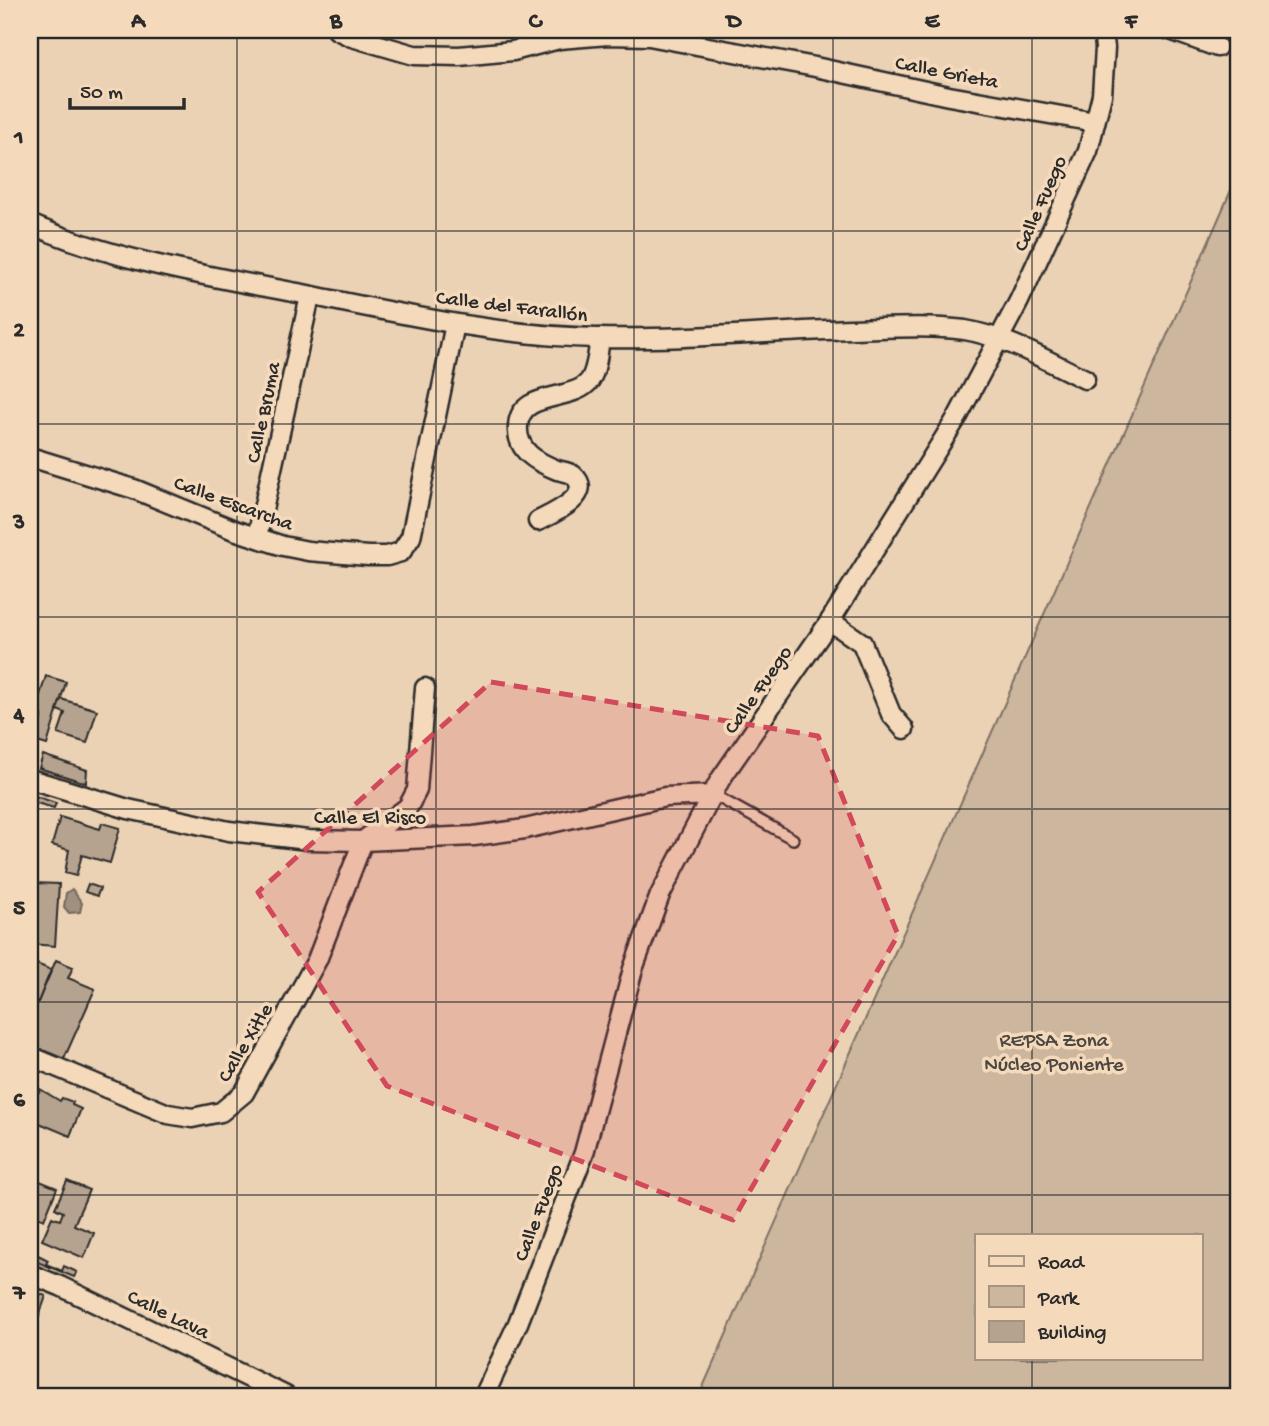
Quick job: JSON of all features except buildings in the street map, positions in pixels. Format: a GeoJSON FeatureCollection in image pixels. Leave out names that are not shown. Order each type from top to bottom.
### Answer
{"type":"FeatureCollection","features":[{"type":"Feature","properties":{"kind":"street","name":"Calle Grieta"},"geometry":{"type":"LineString","coordinates":[[337,30],[414,55],[459,57],[513,51],[559,39],[608,35],[649,36],[815,67],[949,96],[1096,122]]}},
{"type":"Feature","properties":{"kind":"street","name":"Calle Fuego"},"geometry":{"type":"LineString","coordinates":[[484,1396],[518,1323],[584,1153],[632,969],[660,895],[720,780],[830,621],[958,416],[998,340],[1053,231],[1088,151],[1102,95],[1104,30]]}},
{"type":"Feature","properties":{"kind":"street"},"geometry":{"type":"LineString","coordinates":[[1170,30],[1217,47]]}},
{"type":"Feature","properties":{"kind":"street","name":"Calle del Farallón"},"geometry":{"type":"LineString","coordinates":[[30,224],[89,246],[141,260],[455,324],[533,334],[600,338],[910,328],[965,330],[998,340],[1085,379]]}},
{"type":"Feature","properties":{"kind":"street","name":"Calle Bruma"},"geometry":{"type":"LineString","coordinates":[[257,537],[310,296]]}},
{"type":"Feature","properties":{"kind":"street","name":"Calle Escarcha"},"geometry":{"type":"LineString","coordinates":[[30,457],[134,489],[257,537],[308,551],[368,556],[387,556],[401,552],[411,537],[455,324]]}},
{"type":"Feature","properties":{"kind":"street"},"geometry":{"type":"LineString","coordinates":[[538,521],[566,508],[575,500],[578,484],[573,475],[533,458],[524,450],[517,424],[525,410],[543,398],[574,391],[590,380],[600,338]]}},
{"type":"Feature","properties":{"kind":"street"},"geometry":{"type":"LineString","coordinates":[[830,621],[862,643],[891,714],[904,729]]}},
{"type":"Feature","properties":{"kind":"street"},"geometry":{"type":"LineString","coordinates":[[363,841],[408,807],[417,790],[425,688]]}},
{"type":"Feature","properties":{"kind":"street","name":"Calle El Risco"},"geometry":{"type":"LineString","coordinates":[[30,779],[128,810],[229,831],[308,840],[363,841],[474,836],[525,830],[664,797],[714,795]]}},
{"type":"Feature","properties":{"kind":"street","name":"Calle Xitle"},"geometry":{"type":"LineString","coordinates":[[30,1056],[168,1114],[192,1118],[221,1112],[244,1093],[317,960],[363,841]]}},
{"type":"Feature","properties":{"kind":"street","name":"Calle Lava"},"geometry":{"type":"LineString","coordinates":[[30,1274],[286,1396]]}},
{"type":"Feature","properties":{"kind":"lane"},"geometry":{"type":"LineString","coordinates":[[714,795],[793,839]]}},
{"type":"Feature","properties":{"kind":"highlighted area"},"geometry":{"type":"Polygon","coordinates":[[[491,682],[818,736],[898,935],[733,1220],[387,1086],[258,892],[491,682]]]}},
{"type":"Feature","properties":{"kind":"green space","name":"REPSA Zona Núcleo Poniente"},"geometry":{"type":"Polygon","coordinates":[[[1239,172],[1239,1396],[699,1396],[1239,172]]]}},
{"type":"Feature","properties":{"kind":"shaded area"},"geometry":{"type":"Polygon","coordinates":[[[72,889],[82,903],[80,912],[69,913],[64,907],[66,893],[72,889]]]}}]}
